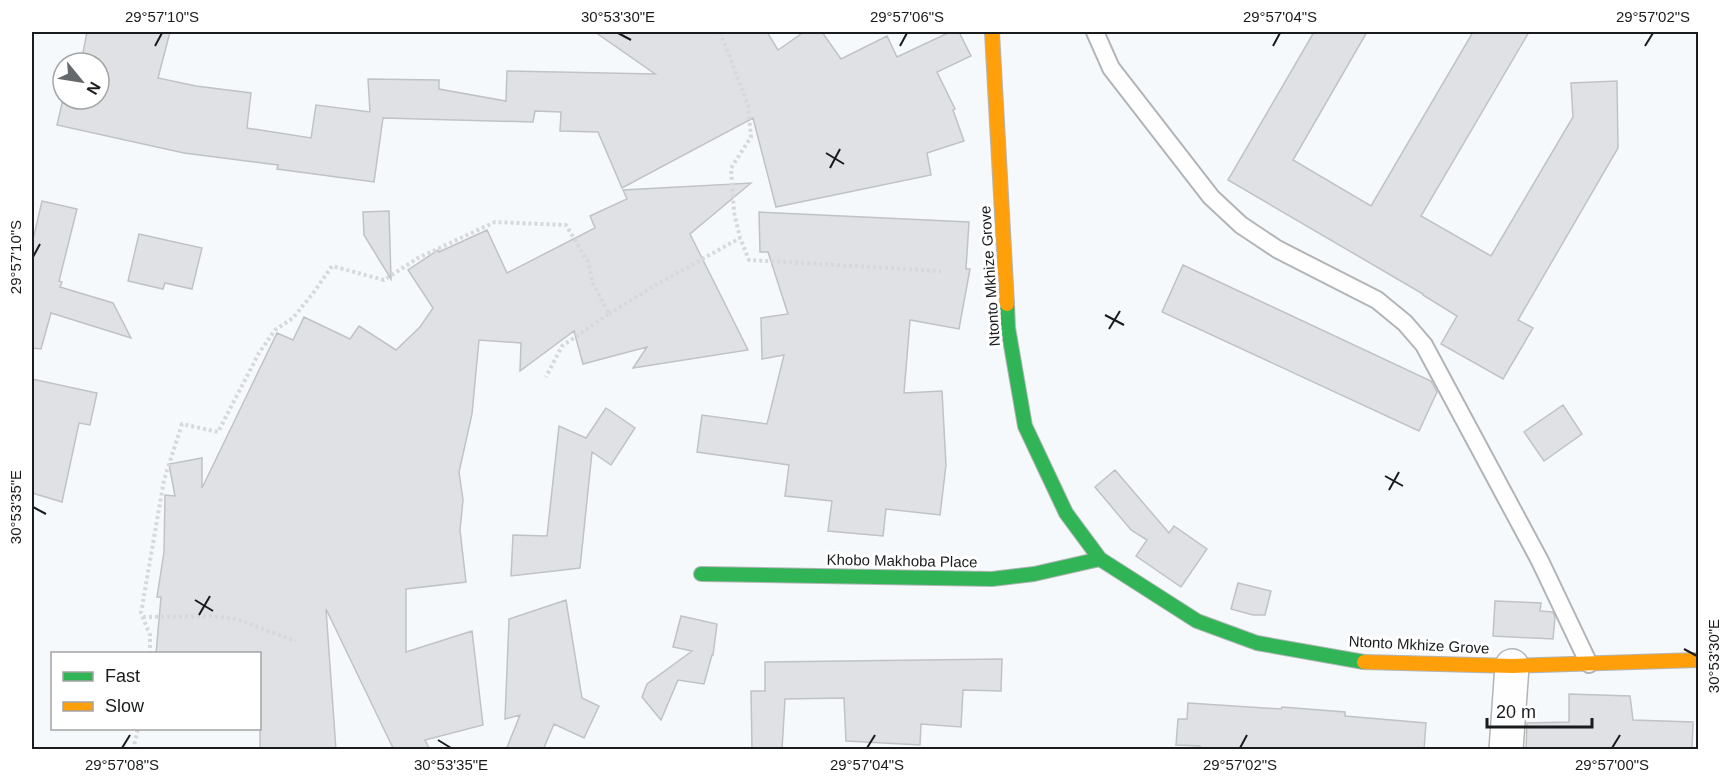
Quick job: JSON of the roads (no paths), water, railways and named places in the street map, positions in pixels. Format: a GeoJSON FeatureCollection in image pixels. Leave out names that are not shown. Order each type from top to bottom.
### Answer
{"type":"FeatureCollection","features":[{"type":"Feature","properties":{"kind":"street","name":"Ntonto Mkhize Grove"},"geometry":{"type":"LineString","coordinates":[[992,32],[1008,328],[1024,426],[1066,513],[1100,559],[1197,621],[1257,644],[1366,662],[1512,666],[1698,660]]}},
{"type":"Feature","properties":{"kind":"street","name":"Khobo Makhoba Place"},"geometry":{"type":"LineString","coordinates":[[701,574],[992,579],[1034,574],[1100,559]]}},
{"type":"Feature","properties":{"kind":"street"},"geometry":{"type":"LineString","coordinates":[[1506,750],[1512,666]]}},
{"type":"Feature","properties":{"kind":"lane"},"geometry":{"type":"LineString","coordinates":[[1095,32],[1110,68],[1211,197],[1241,225],[1277,249],[1377,300],[1405,323],[1424,345],[1540,561],[1589,664]]}}]}
